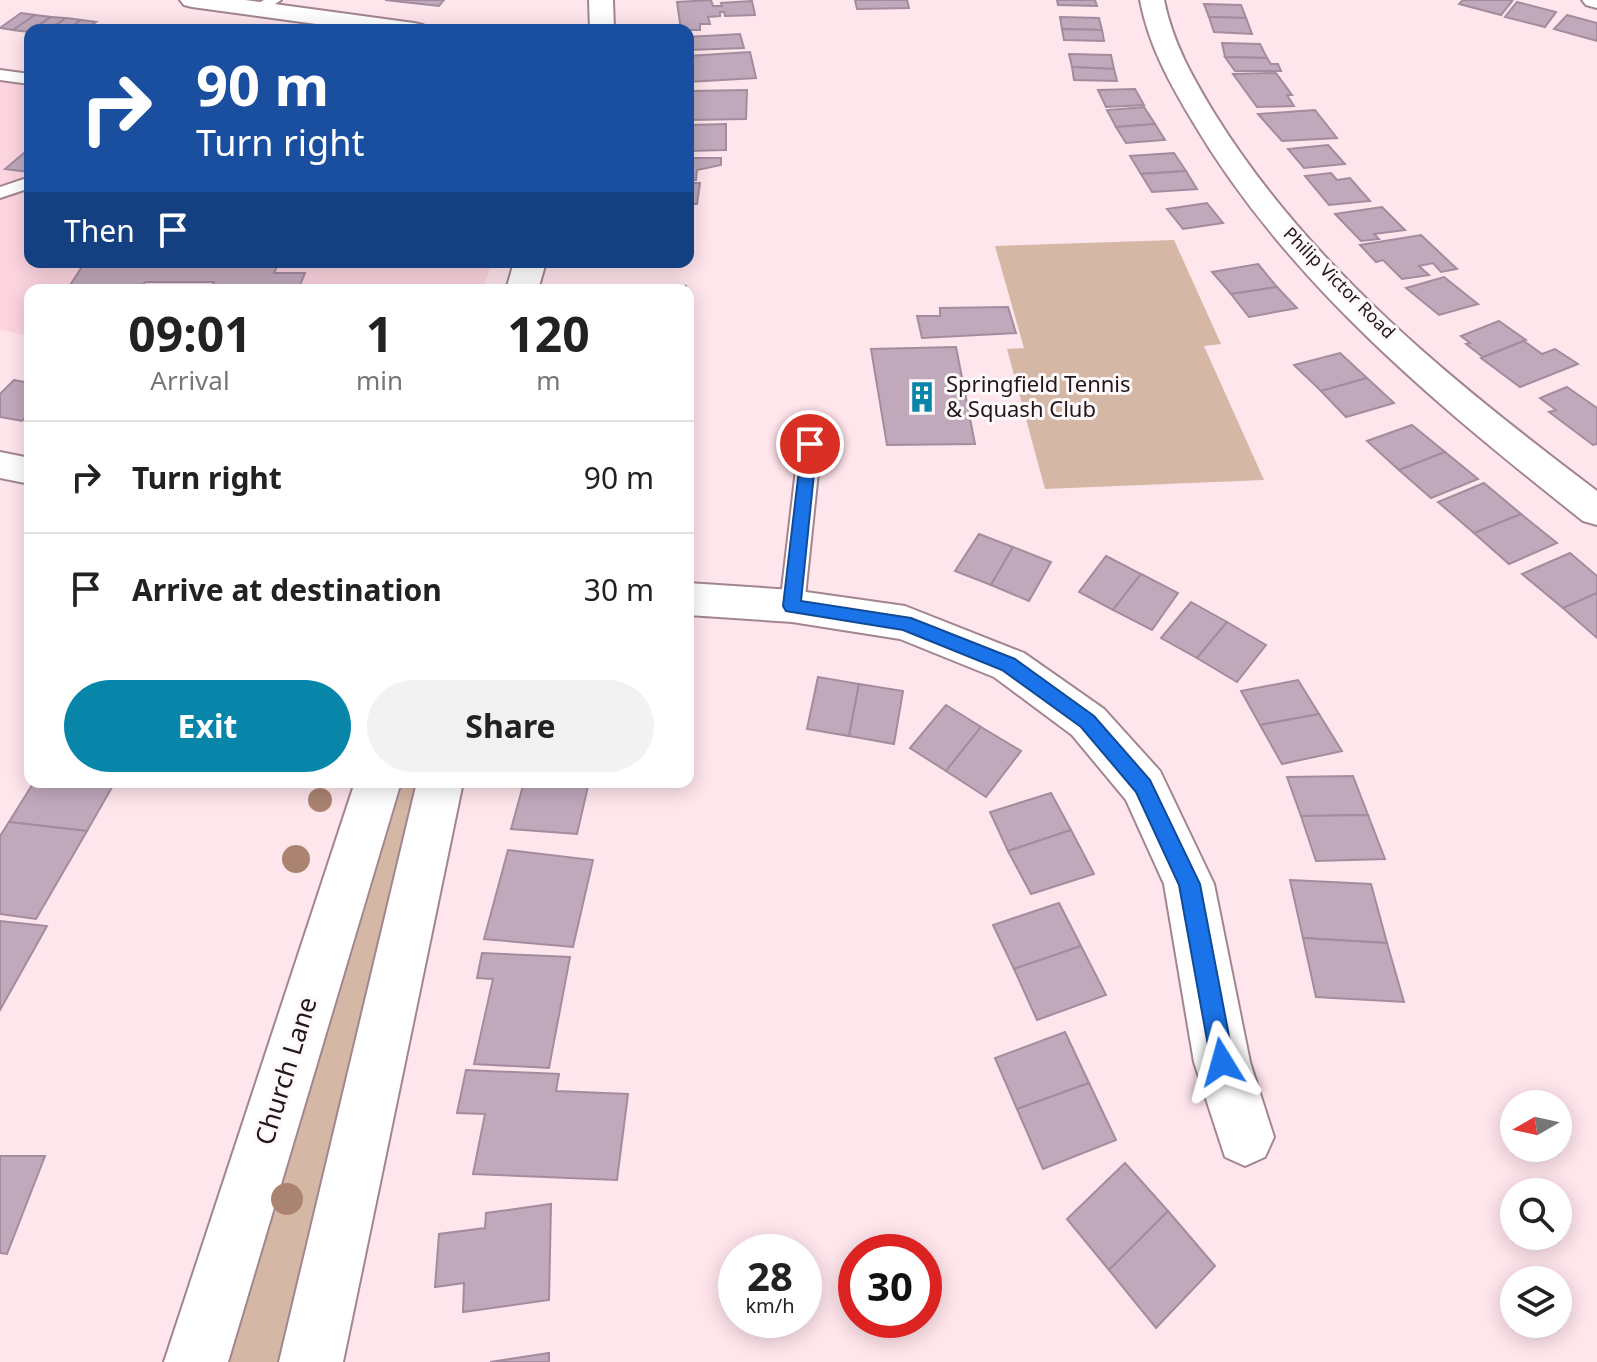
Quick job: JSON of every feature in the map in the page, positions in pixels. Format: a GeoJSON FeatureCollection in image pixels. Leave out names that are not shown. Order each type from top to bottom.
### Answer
{"type":"FeatureCollection","features":[{"type":"Feature","properties":{"kind":"street"},"geometry":{"type":"LineString","coordinates":[[192,0],[266,4],[380,24]]}},
{"type":"Feature","properties":{"kind":"street"},"geometry":{"type":"LineString","coordinates":[[601,0],[602,24]]}},
{"type":"Feature","properties":{"kind":"street","name":"Philip Victor Road"},"geometry":{"type":"LineString","coordinates":[[1152,0],[1162,42],[1205,124],[1263,206],[1350,299],[1436,379],[1514,447],[1597,511]]}},
{"type":"Feature","properties":{"kind":"street"},"geometry":{"type":"LineString","coordinates":[[0,465],[24,470]]}},
{"type":"Feature","properties":{"kind":"street"},"geometry":{"type":"LineString","coordinates":[[694,599],[792,606],[905,623],[1009,665],[1088,722],[1143,786],[1189,884],[1222,1062],[1245,1137]]}},
{"type":"Feature","properties":{"kind":"street","name":"Church Lane"},"geometry":{"type":"LineString","coordinates":[[196,1362],[321,955],[376,788]]}},
{"type":"Feature","properties":{"kind":"street"},"geometry":{"type":"LineString","coordinates":[[311,1362],[439,788]]}},
{"type":"Feature","properties":{"kind":"lane"},"geometry":{"type":"LineString","coordinates":[[0,75],[24,78]]}},
{"type":"Feature","properties":{"kind":"lane"},"geometry":{"type":"LineString","coordinates":[[1,193],[24,184]]}},
{"type":"Feature","properties":{"kind":"lane"},"geometry":{"type":"LineString","coordinates":[[792,606],[810,444]]}},
{"type":"Feature","properties":{"kind":"shaded area"},"geometry":{"type":"Polygon","coordinates":[[[0,73],[24,77],[24,268],[490,268],[484,284],[24,284],[24,335],[0,330],[0,73]]]}},
{"type":"Feature","properties":{"kind":"shaded area"},"geometry":{"type":"Polygon","coordinates":[[[1174,240],[1221,344],[1204,346],[1264,480],[1045,489],[1007,349],[1024,348],[995,246],[1174,240]]]}},
{"type":"Feature","properties":{"kind":"shaded area"},"geometry":{"type":"Polygon","coordinates":[[[401,788],[422,788],[280,1362],[229,1362],[401,788]]]}},
{"type":"Feature","properties":{"kind":"building"},"geometry":{"type":"Polygon","coordinates":[[[385,0],[444,0],[439,6],[385,0]]]}},
{"type":"Feature","properties":{"kind":"building"},"geometry":{"type":"Polygon","coordinates":[[[711,0],[713,6],[722,6],[721,3],[752,1],[755,15],[725,16],[724,12],[720,12],[720,16],[708,17],[710,24],[700,24],[700,30],[694,30],[694,24],[680,24],[677,2],[711,0]]]}},
{"type":"Feature","properties":{"kind":"building"},"geometry":{"type":"Polygon","coordinates":[[[855,0],[907,0],[909,8],[857,9],[855,0]]]}},
{"type":"Feature","properties":{"kind":"building"},"geometry":{"type":"Polygon","coordinates":[[[1057,0],[1095,0],[1097,6],[1058,5],[1057,0]]]}},
{"type":"Feature","properties":{"kind":"building"},"geometry":{"type":"Polygon","coordinates":[[[1463,0],[1513,0],[1501,15],[1459,4],[1463,0]]]}},
{"type":"Feature","properties":{"kind":"building"},"geometry":{"type":"Polygon","coordinates":[[[1517,2],[1556,12],[1545,27],[1505,17],[1517,2]]]}},
{"type":"Feature","properties":{"kind":"building"},"geometry":{"type":"Polygon","coordinates":[[[1204,4],[1241,5],[1246,18],[1209,17],[1204,4]]]}},
{"type":"Feature","properties":{"kind":"building"},"geometry":{"type":"Polygon","coordinates":[[[21,13],[35,15],[13,30],[0,28],[21,13]]]}},
{"type":"Feature","properties":{"kind":"building"},"geometry":{"type":"Polygon","coordinates":[[[35,15],[51,17],[41,24],[24,24],[24,31],[13,30],[35,15]]]}},
{"type":"Feature","properties":{"kind":"building"},"geometry":{"type":"Polygon","coordinates":[[[1567,15],[1597,23],[1597,41],[1554,29],[1567,15]]]}},
{"type":"Feature","properties":{"kind":"building"},"geometry":{"type":"Polygon","coordinates":[[[51,17],[66,18],[58,24],[41,24],[51,17]]]}},
{"type":"Feature","properties":{"kind":"building"},"geometry":{"type":"Polygon","coordinates":[[[1060,17],[1099,18],[1102,30],[1062,29],[1060,17]]]}},
{"type":"Feature","properties":{"kind":"building"},"geometry":{"type":"Polygon","coordinates":[[[1209,17],[1246,18],[1252,34],[1214,32],[1209,17]]]}},
{"type":"Feature","properties":{"kind":"building"},"geometry":{"type":"Polygon","coordinates":[[[66,18],[81,20],[75,24],[58,24],[66,18]]]}},
{"type":"Feature","properties":{"kind":"building"},"geometry":{"type":"Polygon","coordinates":[[[81,20],[96,22],[93,24],[75,24],[81,20]]]}},
{"type":"Feature","properties":{"kind":"building"},"geometry":{"type":"Polygon","coordinates":[[[1062,29],[1102,30],[1104,41],[1064,40],[1062,29]]]}},
{"type":"Feature","properties":{"kind":"building"},"geometry":{"type":"Polygon","coordinates":[[[740,34],[744,48],[694,50],[694,37],[740,34]]]}},
{"type":"Feature","properties":{"kind":"building"},"geometry":{"type":"Polygon","coordinates":[[[1222,43],[1260,44],[1267,58],[1225,57],[1222,43]]]}},
{"type":"Feature","properties":{"kind":"building"},"geometry":{"type":"Polygon","coordinates":[[[750,52],[756,78],[694,82],[694,56],[750,52]]]}},
{"type":"Feature","properties":{"kind":"building"},"geometry":{"type":"Polygon","coordinates":[[[1069,54],[1111,55],[1114,69],[1072,67],[1069,54]]]}},
{"type":"Feature","properties":{"kind":"building"},"geometry":{"type":"Polygon","coordinates":[[[1225,57],[1267,58],[1271,64],[1278,64],[1281,71],[1235,71],[1225,57]]]}},
{"type":"Feature","properties":{"kind":"building"},"geometry":{"type":"Polygon","coordinates":[[[1072,67],[1114,69],[1117,81],[1074,80],[1072,67]]]}},
{"type":"Feature","properties":{"kind":"building"},"geometry":{"type":"Polygon","coordinates":[[[1276,73],[1292,95],[1287,95],[1294,106],[1257,107],[1233,74],[1276,73]]]}},
{"type":"Feature","properties":{"kind":"building"},"geometry":{"type":"Polygon","coordinates":[[[1135,89],[1144,105],[1106,107],[1098,90],[1135,89]]]}},
{"type":"Feature","properties":{"kind":"building"},"geometry":{"type":"Polygon","coordinates":[[[747,90],[746,119],[694,120],[694,91],[747,90]]]}},
{"type":"Feature","properties":{"kind":"building"},"geometry":{"type":"Polygon","coordinates":[[[1144,107],[1155,124],[1116,127],[1107,110],[1144,107]]]}},
{"type":"Feature","properties":{"kind":"building"},"geometry":{"type":"Polygon","coordinates":[[[1315,110],[1337,138],[1282,141],[1258,114],[1315,110]]]}},
{"type":"Feature","properties":{"kind":"building"},"geometry":{"type":"Polygon","coordinates":[[[726,124],[726,150],[694,151],[694,125],[726,124]]]}},
{"type":"Feature","properties":{"kind":"building"},"geometry":{"type":"Polygon","coordinates":[[[1155,124],[1165,140],[1126,143],[1116,127],[1155,124]]]}},
{"type":"Feature","properties":{"kind":"building"},"geometry":{"type":"Polygon","coordinates":[[[1328,145],[1345,164],[1304,168],[1288,149],[1328,145]]]}},
{"type":"Feature","properties":{"kind":"building"},"geometry":{"type":"Polygon","coordinates":[[[24,153],[24,171],[5,169],[24,153]]]}},
{"type":"Feature","properties":{"kind":"building"},"geometry":{"type":"Polygon","coordinates":[[[1174,153],[1186,171],[1141,174],[1130,156],[1174,153]]]}},
{"type":"Feature","properties":{"kind":"building"},"geometry":{"type":"Polygon","coordinates":[[[694,158],[721,158],[721,165],[697,170],[696,180],[694,158]]]}},
{"type":"Feature","properties":{"kind":"building"},"geometry":{"type":"Polygon","coordinates":[[[1186,171],[1197,189],[1152,192],[1141,174],[1186,171]]]}},
{"type":"Feature","properties":{"kind":"building"},"geometry":{"type":"Polygon","coordinates":[[[1331,173],[1337,180],[1350,178],[1370,201],[1329,205],[1305,176],[1331,173]]]}},
{"type":"Feature","properties":{"kind":"building"},"geometry":{"type":"Polygon","coordinates":[[[694,183],[700,183],[697,204],[694,204],[694,183]]]}},
{"type":"Feature","properties":{"kind":"building"},"geometry":{"type":"Polygon","coordinates":[[[1207,203],[1223,223],[1183,229],[1167,209],[1207,203]]]}},
{"type":"Feature","properties":{"kind":"building"},"geometry":{"type":"Polygon","coordinates":[[[1382,207],[1405,230],[1374,234],[1379,239],[1361,241],[1335,214],[1382,207]]]}},
{"type":"Feature","properties":{"kind":"building"},"geometry":{"type":"Polygon","coordinates":[[[1421,235],[1457,269],[1441,272],[1433,263],[1419,266],[1429,275],[1402,279],[1383,260],[1376,262],[1360,245],[1421,235]]]}},
{"type":"Feature","properties":{"kind":"building"},"geometry":{"type":"Polygon","coordinates":[[[1258,264],[1277,287],[1231,294],[1212,272],[1258,264]]]}},
{"type":"Feature","properties":{"kind":"building"},"geometry":{"type":"Polygon","coordinates":[[[81,268],[276,268],[274,273],[305,273],[300,284],[71,284],[81,268]]]}},
{"type":"Feature","properties":{"kind":"building"},"geometry":{"type":"Polygon","coordinates":[[[1444,277],[1478,304],[1439,315],[1406,288],[1444,277]]]}},
{"type":"Feature","properties":{"kind":"building"},"geometry":{"type":"Polygon","coordinates":[[[1277,287],[1297,308],[1249,317],[1231,294],[1277,287]]]}},
{"type":"Feature","properties":{"kind":"building","name":"Springfield Tennis & Squash Club"},"geometry":{"type":"Polygon","coordinates":[[[1008,307],[1016,333],[922,338],[917,316],[940,316],[940,308],[1008,307]]]}},
{"type":"Feature","properties":{"kind":"building"},"geometry":{"type":"Polygon","coordinates":[[[1499,321],[1526,340],[1483,357],[1461,336],[1499,321]]]}},
{"type":"Feature","properties":{"kind":"building"},"geometry":{"type":"Polygon","coordinates":[[[1524,341],[1542,354],[1555,349],[1578,364],[1520,387],[1481,358],[1524,341]]]}},
{"type":"Feature","properties":{"kind":"building","name":"Springfield Tennis & Squash Club"},"geometry":{"type":"Polygon","coordinates":[[[956,347],[975,444],[887,445],[871,349],[956,347]]]}},
{"type":"Feature","properties":{"kind":"building"},"geometry":{"type":"Polygon","coordinates":[[[1340,353],[1367,378],[1321,391],[1294,365],[1340,353]]]}},
{"type":"Feature","properties":{"kind":"building"},"geometry":{"type":"Polygon","coordinates":[[[1367,378],[1394,403],[1346,417],[1321,391],[1367,378]]]}},
{"type":"Feature","properties":{"kind":"building"},"geometry":{"type":"Polygon","coordinates":[[[14,380],[24,382],[22,421],[0,417],[0,394],[14,380]]]}},
{"type":"Feature","properties":{"kind":"building"},"geometry":{"type":"Polygon","coordinates":[[[1567,387],[1597,408],[1597,444],[1593,445],[1549,412],[1556,410],[1540,398],[1567,387]]]}},
{"type":"Feature","properties":{"kind":"building"},"geometry":{"type":"Polygon","coordinates":[[[1412,425],[1445,452],[1399,470],[1367,441],[1412,425]]]}},
{"type":"Feature","properties":{"kind":"building"},"geometry":{"type":"Polygon","coordinates":[[[1445,452],[1478,479],[1431,498],[1399,470],[1445,452]]]}},
{"type":"Feature","properties":{"kind":"building"},"geometry":{"type":"Polygon","coordinates":[[[1484,483],[1521,514],[1474,533],[1438,502],[1484,483]]]}},
{"type":"Feature","properties":{"kind":"building"},"geometry":{"type":"Polygon","coordinates":[[[1521,514],[1557,543],[1509,564],[1474,533],[1521,514]]]}},
{"type":"Feature","properties":{"kind":"building"},"geometry":{"type":"Polygon","coordinates":[[[979,534],[1013,547],[991,585],[955,571],[979,534]]]}},
{"type":"Feature","properties":{"kind":"building"},"geometry":{"type":"Polygon","coordinates":[[[1013,547],[1051,562],[1029,601],[991,585],[1013,547]]]}},
{"type":"Feature","properties":{"kind":"building"},"geometry":{"type":"Polygon","coordinates":[[[1570,553],[1597,576],[1597,593],[1563,608],[1522,574],[1570,553]]]}},
{"type":"Feature","properties":{"kind":"building"},"geometry":{"type":"Polygon","coordinates":[[[1106,556],[1141,574],[1113,610],[1079,592],[1106,556]]]}},
{"type":"Feature","properties":{"kind":"building"},"geometry":{"type":"Polygon","coordinates":[[[1141,574],[1178,593],[1152,630],[1113,610],[1141,574]]]}},
{"type":"Feature","properties":{"kind":"building"},"geometry":{"type":"Polygon","coordinates":[[[1597,593],[1597,638],[1563,608],[1597,593]]]}},
{"type":"Feature","properties":{"kind":"building"},"geometry":{"type":"Polygon","coordinates":[[[1191,602],[1227,622],[1197,658],[1161,638],[1191,602]]]}},
{"type":"Feature","properties":{"kind":"building"},"geometry":{"type":"Polygon","coordinates":[[[1227,622],[1266,645],[1237,682],[1197,658],[1227,622]]]}},
{"type":"Feature","properties":{"kind":"building"},"geometry":{"type":"Polygon","coordinates":[[[818,677],[859,684],[849,736],[807,729],[818,677]]]}},
{"type":"Feature","properties":{"kind":"building"},"geometry":{"type":"Polygon","coordinates":[[[1298,680],[1319,714],[1260,725],[1241,691],[1298,680]]]}},
{"type":"Feature","properties":{"kind":"building"},"geometry":{"type":"Polygon","coordinates":[[[859,684],[903,691],[894,744],[849,736],[859,684]]]}},
{"type":"Feature","properties":{"kind":"building"},"geometry":{"type":"Polygon","coordinates":[[[946,705],[981,727],[946,771],[910,748],[946,705]]]}},
{"type":"Feature","properties":{"kind":"building"},"geometry":{"type":"Polygon","coordinates":[[[1319,714],[1342,751],[1282,764],[1260,725],[1319,714]]]}},
{"type":"Feature","properties":{"kind":"building"},"geometry":{"type":"Polygon","coordinates":[[[981,727],[1021,751],[986,797],[946,771],[981,727]]]}},
{"type":"Feature","properties":{"kind":"building"},"geometry":{"type":"Polygon","coordinates":[[[1353,776],[1368,815],[1301,816],[1287,777],[1353,776]]]}},
{"type":"Feature","properties":{"kind":"building"},"geometry":{"type":"Polygon","coordinates":[[[30,788],[112,788],[87,831],[9,822],[30,788]]]}},
{"type":"Feature","properties":{"kind":"building"},"geometry":{"type":"Polygon","coordinates":[[[522,788],[588,788],[577,834],[511,829],[522,788]]]}},
{"type":"Feature","properties":{"kind":"building"},"geometry":{"type":"Polygon","coordinates":[[[1051,793],[1071,830],[1008,851],[990,812],[1051,793]]]}},
{"type":"Feature","properties":{"kind":"building"},"geometry":{"type":"Polygon","coordinates":[[[1368,815],[1385,859],[1316,861],[1301,816],[1368,815]]]}},
{"type":"Feature","properties":{"kind":"building"},"geometry":{"type":"Polygon","coordinates":[[[9,822],[87,831],[36,919],[0,914],[0,836],[9,822]]]}},
{"type":"Feature","properties":{"kind":"building"},"geometry":{"type":"Polygon","coordinates":[[[1071,830],[1094,874],[1031,894],[1008,851],[1071,830]]]}},
{"type":"Feature","properties":{"kind":"building"},"geometry":{"type":"Polygon","coordinates":[[[508,850],[593,860],[573,947],[484,939],[508,850]]]}},
{"type":"Feature","properties":{"kind":"building"},"geometry":{"type":"Polygon","coordinates":[[[1290,880],[1371,884],[1387,943],[1303,938],[1290,880]]]}},
{"type":"Feature","properties":{"kind":"building"},"geometry":{"type":"Polygon","coordinates":[[[1059,903],[1081,946],[1014,969],[993,925],[1059,903]]]}},
{"type":"Feature","properties":{"kind":"building"},"geometry":{"type":"Polygon","coordinates":[[[0,921],[47,926],[0,1010],[0,921]]]}},
{"type":"Feature","properties":{"kind":"building"},"geometry":{"type":"Polygon","coordinates":[[[1303,938],[1387,943],[1404,1002],[1316,997],[1303,938]]]}},
{"type":"Feature","properties":{"kind":"building"},"geometry":{"type":"Polygon","coordinates":[[[1081,946],[1106,995],[1037,1020],[1014,969],[1081,946]]]}},
{"type":"Feature","properties":{"kind":"building"},"geometry":{"type":"Polygon","coordinates":[[[482,953],[570,957],[549,1068],[474,1064],[493,979],[477,978],[482,953]]]}},
{"type":"Feature","properties":{"kind":"building"},"geometry":{"type":"Polygon","coordinates":[[[1065,1032],[1089,1083],[1017,1109],[995,1058],[1065,1032]]]}},
{"type":"Feature","properties":{"kind":"building"},"geometry":{"type":"Polygon","coordinates":[[[466,1070],[559,1074],[556,1091],[628,1094],[617,1180],[473,1174],[485,1114],[457,1113],[466,1070]]]}},
{"type":"Feature","properties":{"kind":"building"},"geometry":{"type":"Polygon","coordinates":[[[1089,1083],[1116,1140],[1043,1169],[1017,1109],[1089,1083]]]}},
{"type":"Feature","properties":{"kind":"building"},"geometry":{"type":"Polygon","coordinates":[[[0,1156],[45,1156],[7,1254],[0,1253],[0,1156]]]}},
{"type":"Feature","properties":{"kind":"building"},"geometry":{"type":"Polygon","coordinates":[[[1125,1163],[1168,1211],[1109,1270],[1067,1219],[1125,1163]]]}},
{"type":"Feature","properties":{"kind":"building"},"geometry":{"type":"Polygon","coordinates":[[[551,1204],[549,1300],[463,1312],[464,1283],[435,1287],[439,1234],[485,1228],[486,1213],[551,1204]]]}},
{"type":"Feature","properties":{"kind":"building"},"geometry":{"type":"Polygon","coordinates":[[[1168,1211],[1215,1266],[1156,1328],[1109,1270],[1168,1211]]]}},
{"type":"Feature","properties":{"kind":"building"},"geometry":{"type":"Polygon","coordinates":[[[549,1353],[549,1362],[490,1362],[549,1353]]]}},
{"type":"Feature","properties":{"kind":"place","name":"Springfield Tennis & Squash Club"},"geometry":{"type":"Point","coordinates":[922,397]}},
{"type":"Feature","properties":{"kind":"route"},"geometry":{"type":"LineString","coordinates":[[810,444],[792,606],[905,623],[1009,665],[1088,722],[1143,786],[1189,884],[1222,1062]]}}]}
